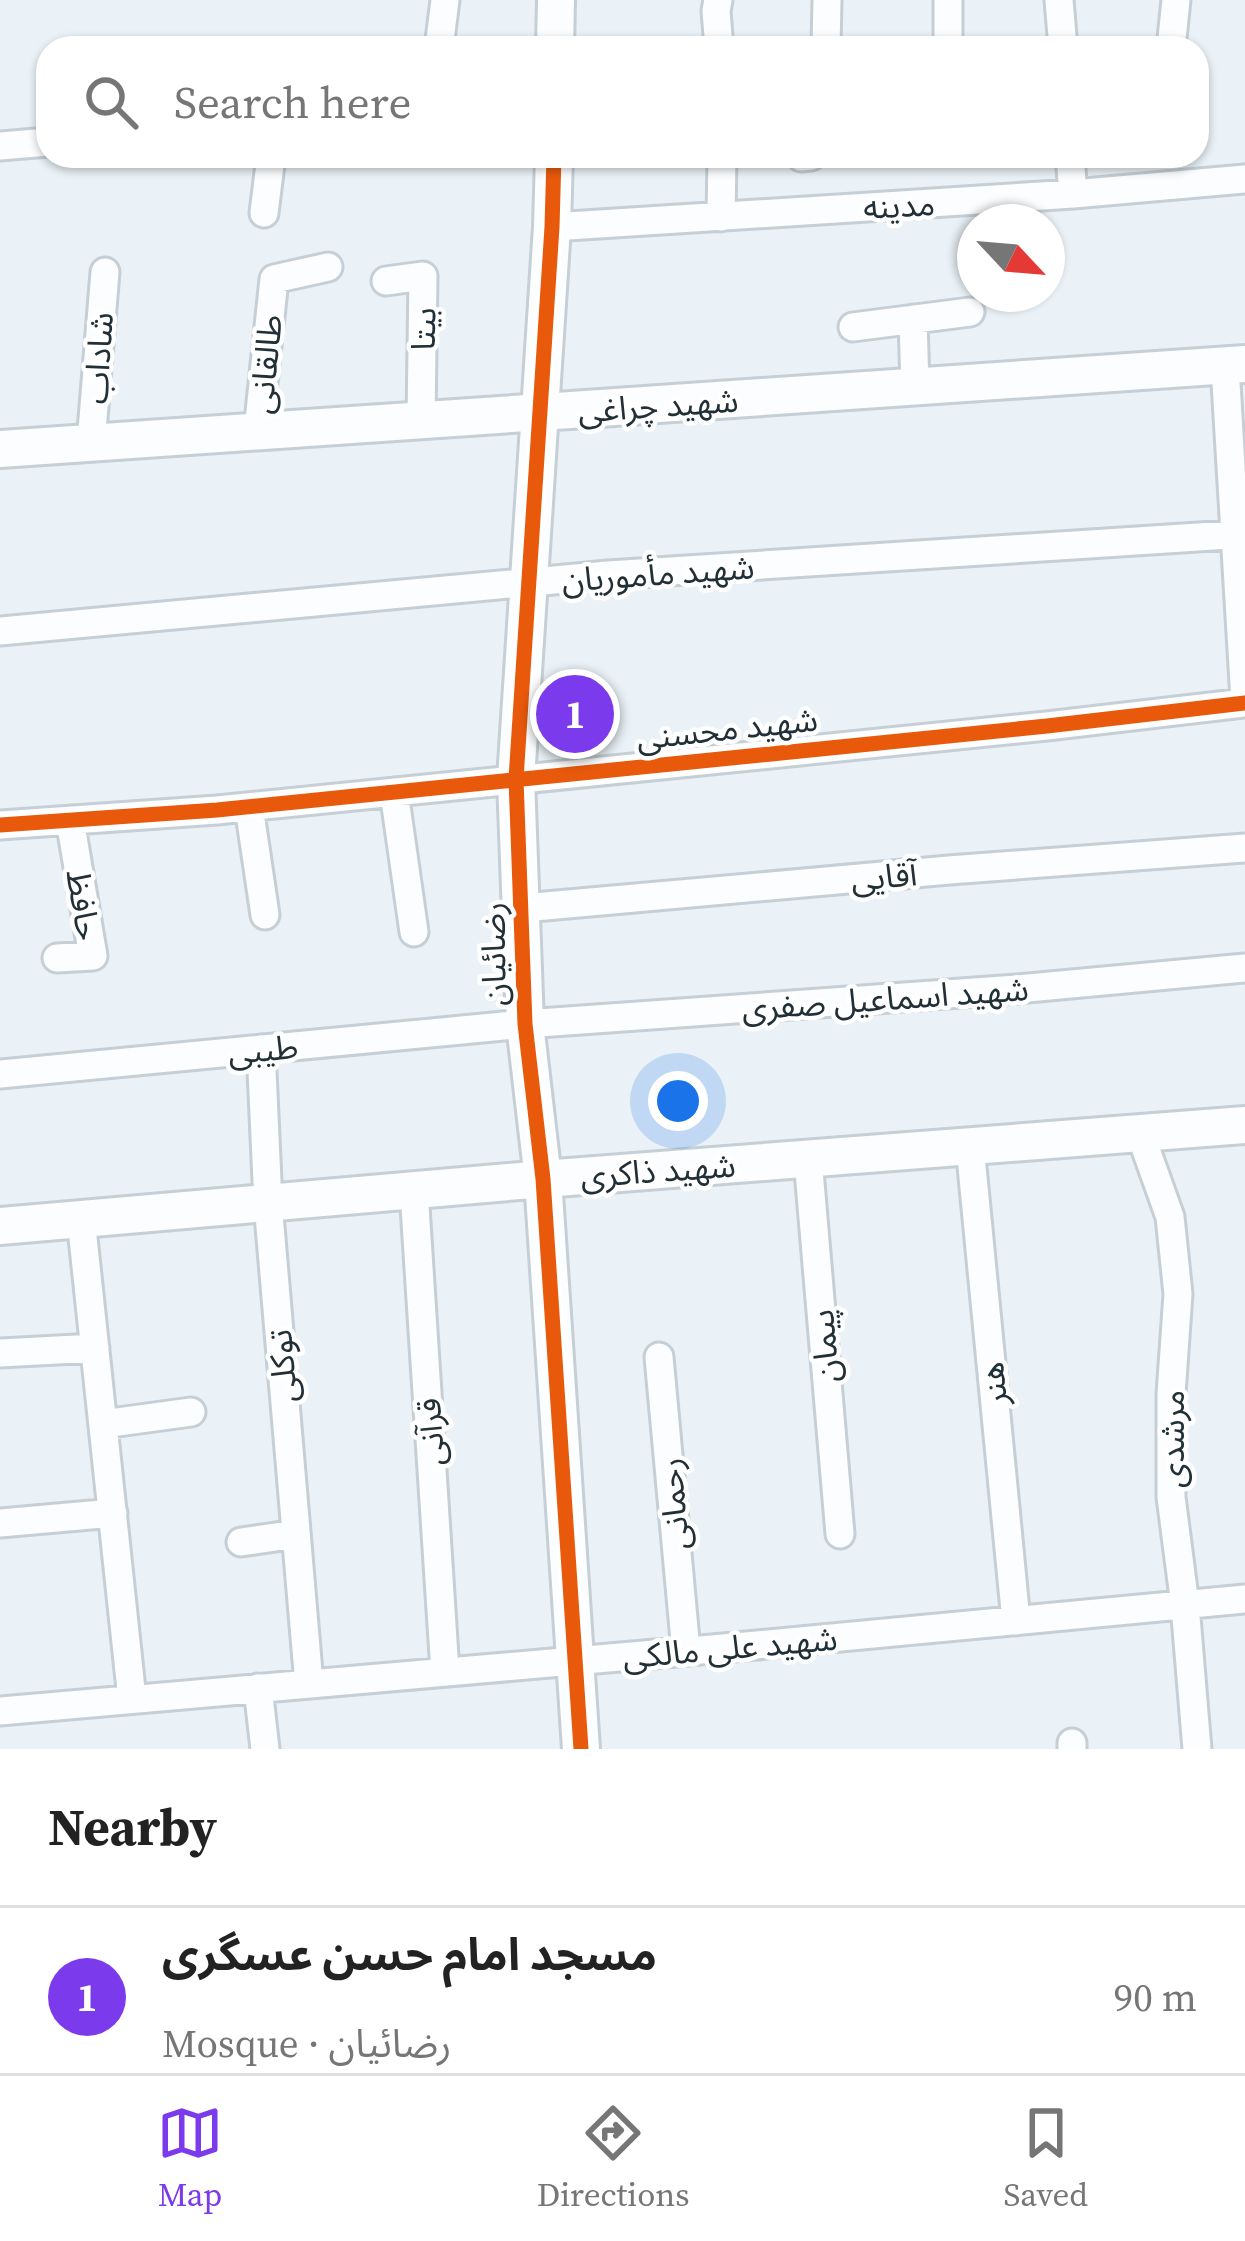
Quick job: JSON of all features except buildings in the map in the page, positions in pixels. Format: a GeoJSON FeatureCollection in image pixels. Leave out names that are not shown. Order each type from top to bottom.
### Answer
{"type":"FeatureCollection","features":[{"type":"Feature","properties":{"kind":"street"},"geometry":{"type":"LineString","coordinates":[[440,36],[445,0]]}},
{"type":"Feature","properties":{"kind":"street"},"geometry":{"type":"LineString","coordinates":[[555,36],[556,0]]}},
{"type":"Feature","properties":{"kind":"street"},"geometry":{"type":"LineString","coordinates":[[718,0],[718,36]]}},
{"type":"Feature","properties":{"kind":"street"},"geometry":{"type":"LineString","coordinates":[[826,36],[827,0]]}},
{"type":"Feature","properties":{"kind":"street"},"geometry":{"type":"LineString","coordinates":[[948,0],[948,36]]}},
{"type":"Feature","properties":{"kind":"street"},"geometry":{"type":"LineString","coordinates":[[1059,0],[1062,36]]}},
{"type":"Feature","properties":{"kind":"street"},"geometry":{"type":"LineString","coordinates":[[1172,36],[1176,0]]}},
{"type":"Feature","properties":{"kind":"street"},"geometry":{"type":"LineString","coordinates":[[0,146],[36,143]]}},
{"type":"Feature","properties":{"kind":"street"},"geometry":{"type":"LineString","coordinates":[[263,213],[269,168]]}},
{"type":"Feature","properties":{"kind":"street","name":"رضائیان"},"geometry":{"type":"LineString","coordinates":[[554,168],[516,779],[525,1024],[543,1179],[581,1749]]}},
{"type":"Feature","properties":{"kind":"street"},"geometry":{"type":"LineString","coordinates":[[721,217],[722,168]]}},
{"type":"Feature","properties":{"kind":"street"},"geometry":{"type":"LineString","coordinates":[[1071,168],[1073,194]]}},
{"type":"Feature","properties":{"kind":"street"},"geometry":{"type":"LineString","coordinates":[[1157,185],[1159,168]]}},
{"type":"Feature","properties":{"kind":"street","name":"مدینه"},"geometry":{"type":"LineString","coordinates":[[552,227],[1245,179]]}},
{"type":"Feature","properties":{"kind":"street","name":"طالقانی"},"geometry":{"type":"LineString","coordinates":[[258,431],[274,279],[328,267]]}},
{"type":"Feature","properties":{"kind":"street","name":"شاداب"},"geometry":{"type":"LineString","coordinates":[[91,443],[104,272]]}},
{"type":"Feature","properties":{"kind":"street","name":"بیتا"},"geometry":{"type":"LineString","coordinates":[[386,281],[424,276],[422,420]]}},
{"type":"Feature","properties":{"kind":"street"},"geometry":{"type":"LineString","coordinates":[[853,327],[970,312]]}},
{"type":"Feature","properties":{"kind":"street"},"geometry":{"type":"LineString","coordinates":[[913,319],[915,387]]}},
{"type":"Feature","properties":{"kind":"street"},"geometry":{"type":"LineString","coordinates":[[1235,365],[1245,701]]}},
{"type":"Feature","properties":{"kind":"street","name":"شهید چراغی"},"geometry":{"type":"LineString","coordinates":[[0,449],[1235,365]]}},
{"type":"Feature","properties":{"kind":"street","name":"شهید مأموریان"},"geometry":{"type":"LineString","coordinates":[[0,631],[608,575],[1241,534]]}},
{"type":"Feature","properties":{"kind":"street","name":"شهید محسنی"},"geometry":{"type":"LineString","coordinates":[[0,825],[249,807],[1047,726],[1245,701]]}},
{"type":"Feature","properties":{"kind":"street"},"geometry":{"type":"LineString","coordinates":[[394,792],[414,932]]}},
{"type":"Feature","properties":{"kind":"street"},"geometry":{"type":"LineString","coordinates":[[249,807],[266,915]]}},
{"type":"Feature","properties":{"kind":"street","name":"حافظ"},"geometry":{"type":"LineString","coordinates":[[57,958],[93,956],[70,820]]}},
{"type":"Feature","properties":{"kind":"street","name":"آقایی"},"geometry":{"type":"LineString","coordinates":[[523,908],[1245,848]]}},
{"type":"Feature","properties":{"kind":"street","name":"شهید اسماعیل صفری"},"geometry":{"type":"LineString","coordinates":[[525,1024],[1245,968]]}},
{"type":"Feature","properties":{"kind":"street","name":"طیبی"},"geometry":{"type":"LineString","coordinates":[[0,1073],[525,1024]]}},
{"type":"Feature","properties":{"kind":"street","name":"توکلی"},"geometry":{"type":"LineString","coordinates":[[261,1049],[268,1203],[309,1684]]}},
{"type":"Feature","properties":{"kind":"street","name":"شهید ذاکری"},"geometry":{"type":"LineString","coordinates":[[0,1226],[1245,1125]]}},
{"type":"Feature","properties":{"kind":"street","name":"مرشدی"},"geometry":{"type":"LineString","coordinates":[[1140,1133],[1170,1217],[1178,1294],[1171,1497],[1197,1749]]}},
{"type":"Feature","properties":{"kind":"street","name":"هنر"},"geometry":{"type":"LineString","coordinates":[[970,1146],[1016,1621]]}},
{"type":"Feature","properties":{"kind":"street","name":"پیمان"},"geometry":{"type":"LineString","coordinates":[[808,1159],[840,1534]]}},
{"type":"Feature","properties":{"kind":"street","name":"قرآنی"},"geometry":{"type":"LineString","coordinates":[[414,1191],[445,1672]]}},
{"type":"Feature","properties":{"kind":"street"},"geometry":{"type":"LineString","coordinates":[[81,1219],[133,1699]]}},
{"type":"Feature","properties":{"kind":"street"},"geometry":{"type":"LineString","coordinates":[[0,1353],[95,1348]]}},
{"type":"Feature","properties":{"kind":"street","name":"رحمانی"},"geometry":{"type":"LineString","coordinates":[[659,1357],[686,1652]]}},
{"type":"Feature","properties":{"kind":"street"},"geometry":{"type":"LineString","coordinates":[[103,1424],[191,1412]]}},
{"type":"Feature","properties":{"kind":"street"},"geometry":{"type":"LineString","coordinates":[[0,1523],[112,1513]]}},
{"type":"Feature","properties":{"kind":"street"},"geometry":{"type":"LineString","coordinates":[[241,1542],[296,1534]]}},
{"type":"Feature","properties":{"kind":"street","name":"شهید علی مالکی"},"geometry":{"type":"LineString","coordinates":[[0,1711],[1245,1600]]}},
{"type":"Feature","properties":{"kind":"street"},"geometry":{"type":"LineString","coordinates":[[258,1688],[265,1749]]}},
{"type":"Feature","properties":{"kind":"cycle path"},"geometry":{"type":"LineString","coordinates":[[554,168],[516,779],[525,1024],[543,1179],[581,1749]]}},
{"type":"Feature","properties":{"kind":"cycle path"},"geometry":{"type":"LineString","coordinates":[[0,825],[217,810],[1245,703]]}},
{"type":"Feature","properties":{"kind":"place","name":"مسجد امام حسن عسگری"},"geometry":{"type":"Point","coordinates":[575,714]}}]}
